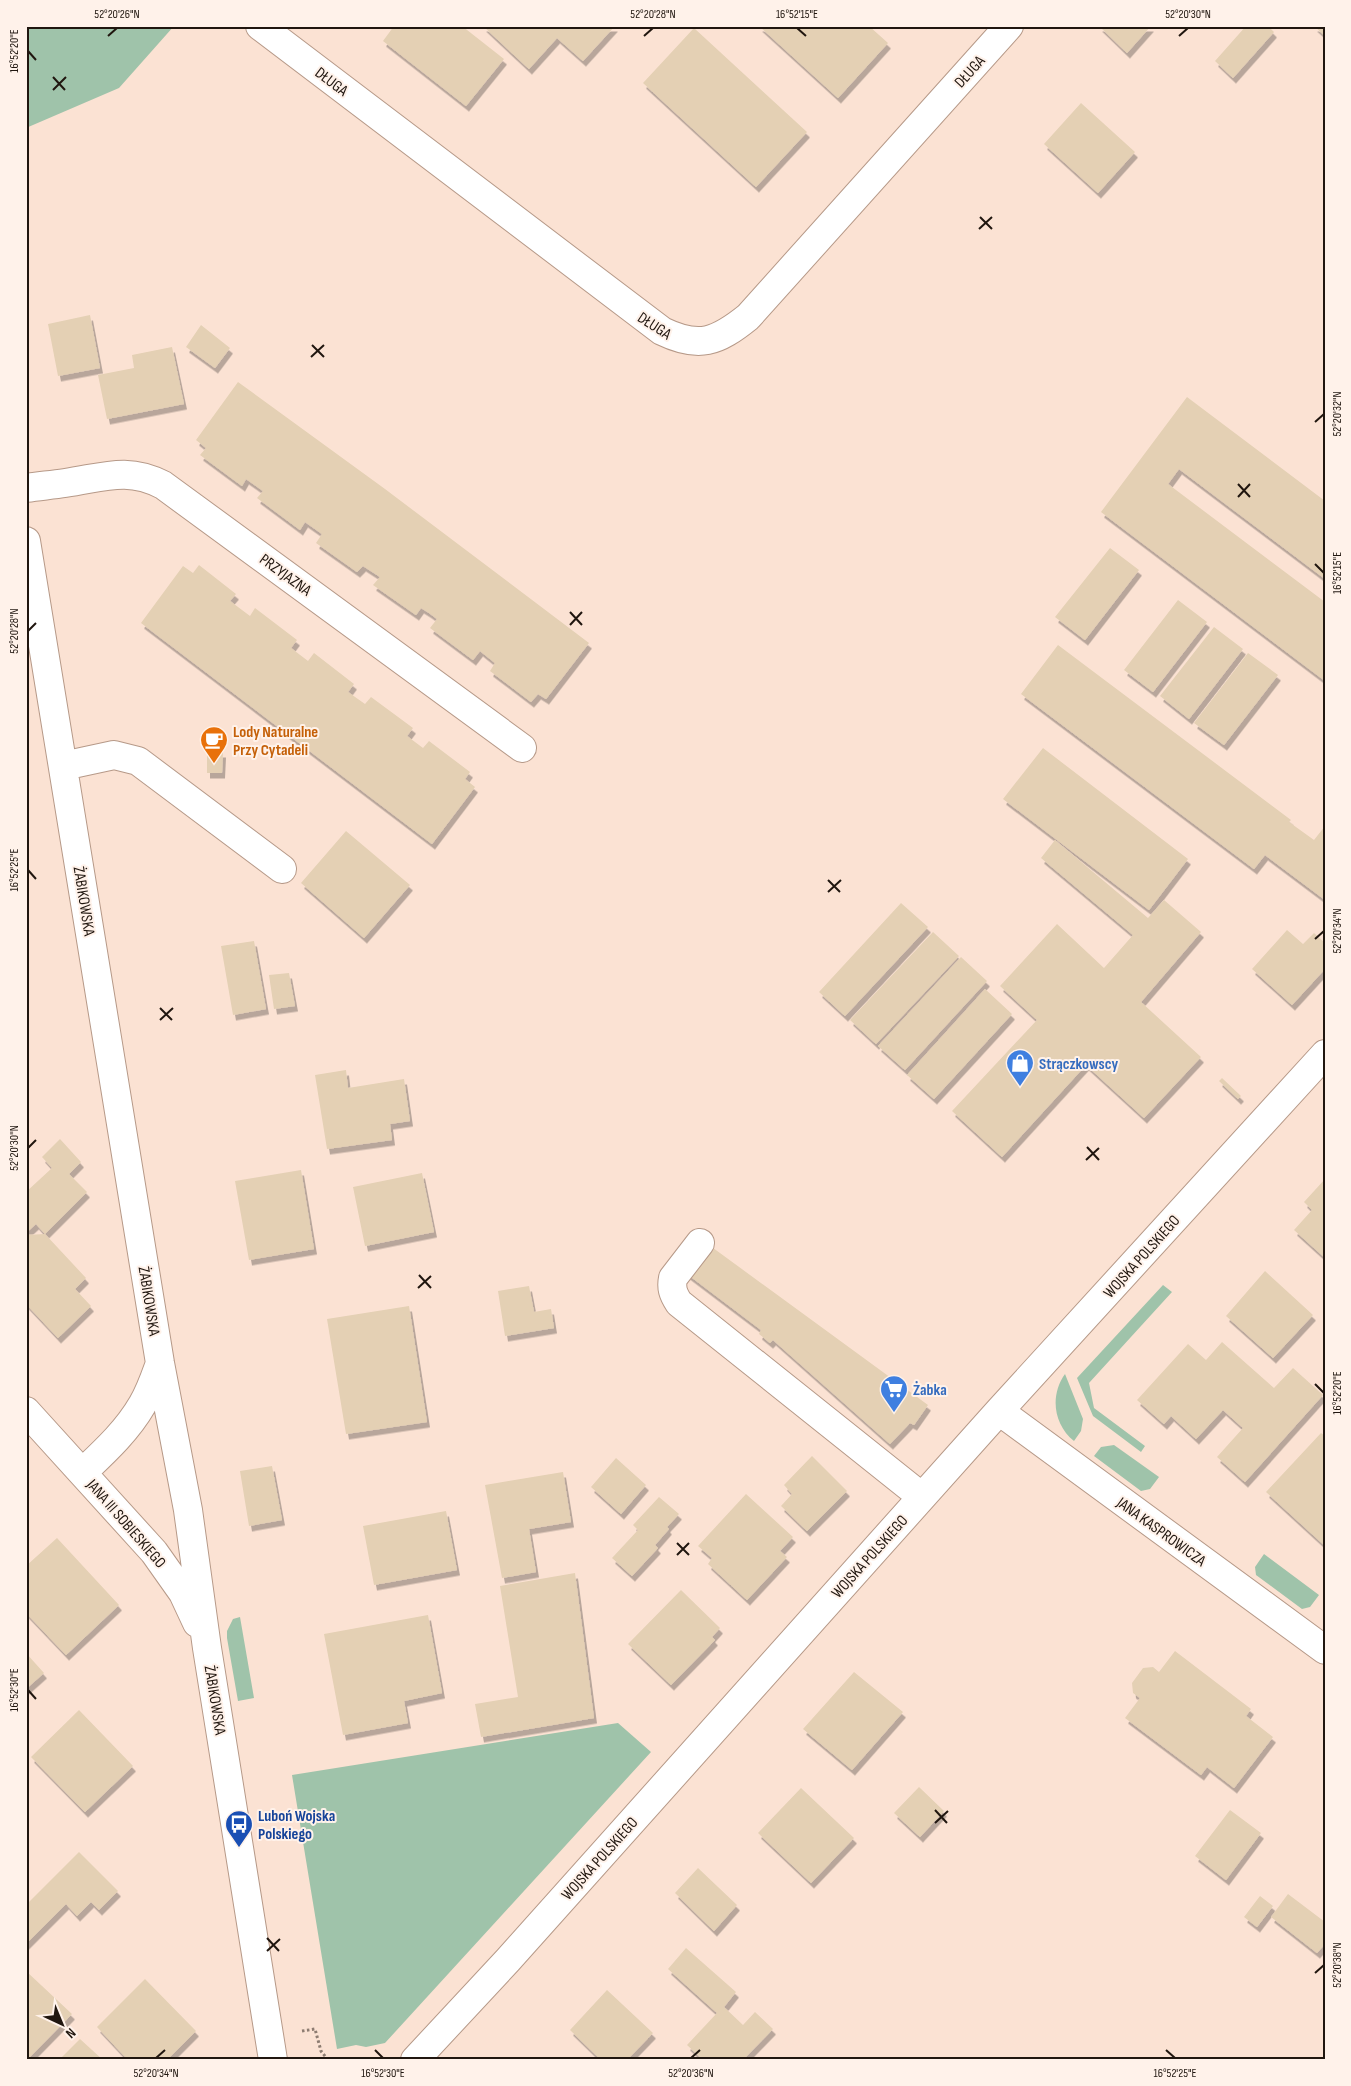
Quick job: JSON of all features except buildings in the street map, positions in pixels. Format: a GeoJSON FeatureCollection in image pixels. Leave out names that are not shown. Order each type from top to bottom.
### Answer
{"type":"FeatureCollection","features":[{"type":"Feature","properties":{"kind":"street","name":"DŁUGA"},"geometry":{"type":"LineString","coordinates":[[260,26],[662,331],[678,339],[696,342],[715,340],[731,331],[748,317],[1009,26]]}},
{"type":"Feature","properties":{"kind":"street","name":"PRZYJAZNA"},"geometry":{"type":"LineString","coordinates":[[26,488],[91,477],[132,473],[148,477],[163,484],[522,748]]}},
{"type":"Feature","properties":{"kind":"street","name":"ŻABIKOWSKA"},"geometry":{"type":"LineString","coordinates":[[26,541],[160,1363],[188,1510],[207,1648],[273,2060]]}},
{"type":"Feature","properties":{"kind":"street"},"geometry":{"type":"LineString","coordinates":[[63,766],[114,755],[138,761],[282,868]]}},
{"type":"Feature","properties":{"kind":"street","name":"WOJSKA POLSKIEGO"},"geometry":{"type":"LineString","coordinates":[[415,2060],[501,1967],[999,1411],[1325,1054]]}},
{"type":"Feature","properties":{"kind":"street"},"geometry":{"type":"LineString","coordinates":[[700,1243],[673,1278],[673,1294],[679,1303],[922,1497]]}},
{"type":"Feature","properties":{"kind":"street"},"geometry":{"type":"LineString","coordinates":[[83,1472],[114,1442],[130,1423],[145,1400],[160,1363]]}},
{"type":"Feature","properties":{"kind":"street","name":"JANA III SOBIESKIEGO"},"geometry":{"type":"LineString","coordinates":[[26,1411],[141,1537],[170,1573],[191,1609],[207,1648]]}},
{"type":"Feature","properties":{"kind":"street","name":"JANA KASPROWICZA"},"geometry":{"type":"LineString","coordinates":[[999,1411],[1325,1650]]}},
{"type":"Feature","properties":{"kind":"path"},"geometry":{"type":"LineString","coordinates":[[296,2032],[315,2028],[322,2051],[328,2060]]}},
{"type":"Feature","properties":{"kind":"green space"},"geometry":{"type":"Polygon","coordinates":[[[26,26],[174,26],[119,88],[26,128],[26,26]]]}},
{"type":"Feature","properties":{"kind":"green space"},"geometry":{"type":"Polygon","coordinates":[[[1163,1285],[1172,1292],[1089,1383],[1094,1408],[1145,1446],[1141,1452],[1093,1416],[1077,1378],[1163,1285]]]}},
{"type":"Feature","properties":{"kind":"green space"},"geometry":{"type":"Polygon","coordinates":[[[1065,1374],[1083,1419],[1081,1431],[1074,1441],[1062,1426],[1056,1409],[1057,1391],[1065,1374]]]}},
{"type":"Feature","properties":{"kind":"green space"},"geometry":{"type":"Polygon","coordinates":[[[1114,1445],[1159,1477],[1150,1489],[1141,1491],[1094,1456],[1101,1447],[1114,1445]]]}},
{"type":"Feature","properties":{"kind":"green space"},"geometry":{"type":"Polygon","coordinates":[[[1264,1554],[1319,1595],[1310,1607],[1302,1609],[1256,1575],[1255,1567],[1264,1554]]]}},
{"type":"Feature","properties":{"kind":"green space"},"geometry":{"type":"Polygon","coordinates":[[[240,1617],[254,1698],[238,1701],[227,1631],[233,1619],[240,1617]]]}},
{"type":"Feature","properties":{"kind":"green space"},"geometry":{"type":"Polygon","coordinates":[[[618,1723],[651,1752],[385,2043],[366,2047],[356,2045],[337,2049],[292,1775],[618,1723]]]}},
{"type":"Feature","properties":{"kind":"place","name":"Lody Naturalne Przy Cytadeli"},"geometry":{"type":"Point","coordinates":[214,764]}},
{"type":"Feature","properties":{"kind":"place","name":"Strączkowscy"},"geometry":{"type":"Point","coordinates":[1020,1087]}},
{"type":"Feature","properties":{"kind":"place","name":"Żabka"},"geometry":{"type":"Point","coordinates":[894,1413]}},
{"type":"Feature","properties":{"kind":"place","name":"Luboń Wojska Polskiego"},"geometry":{"type":"Point","coordinates":[239,1848]}}]}
